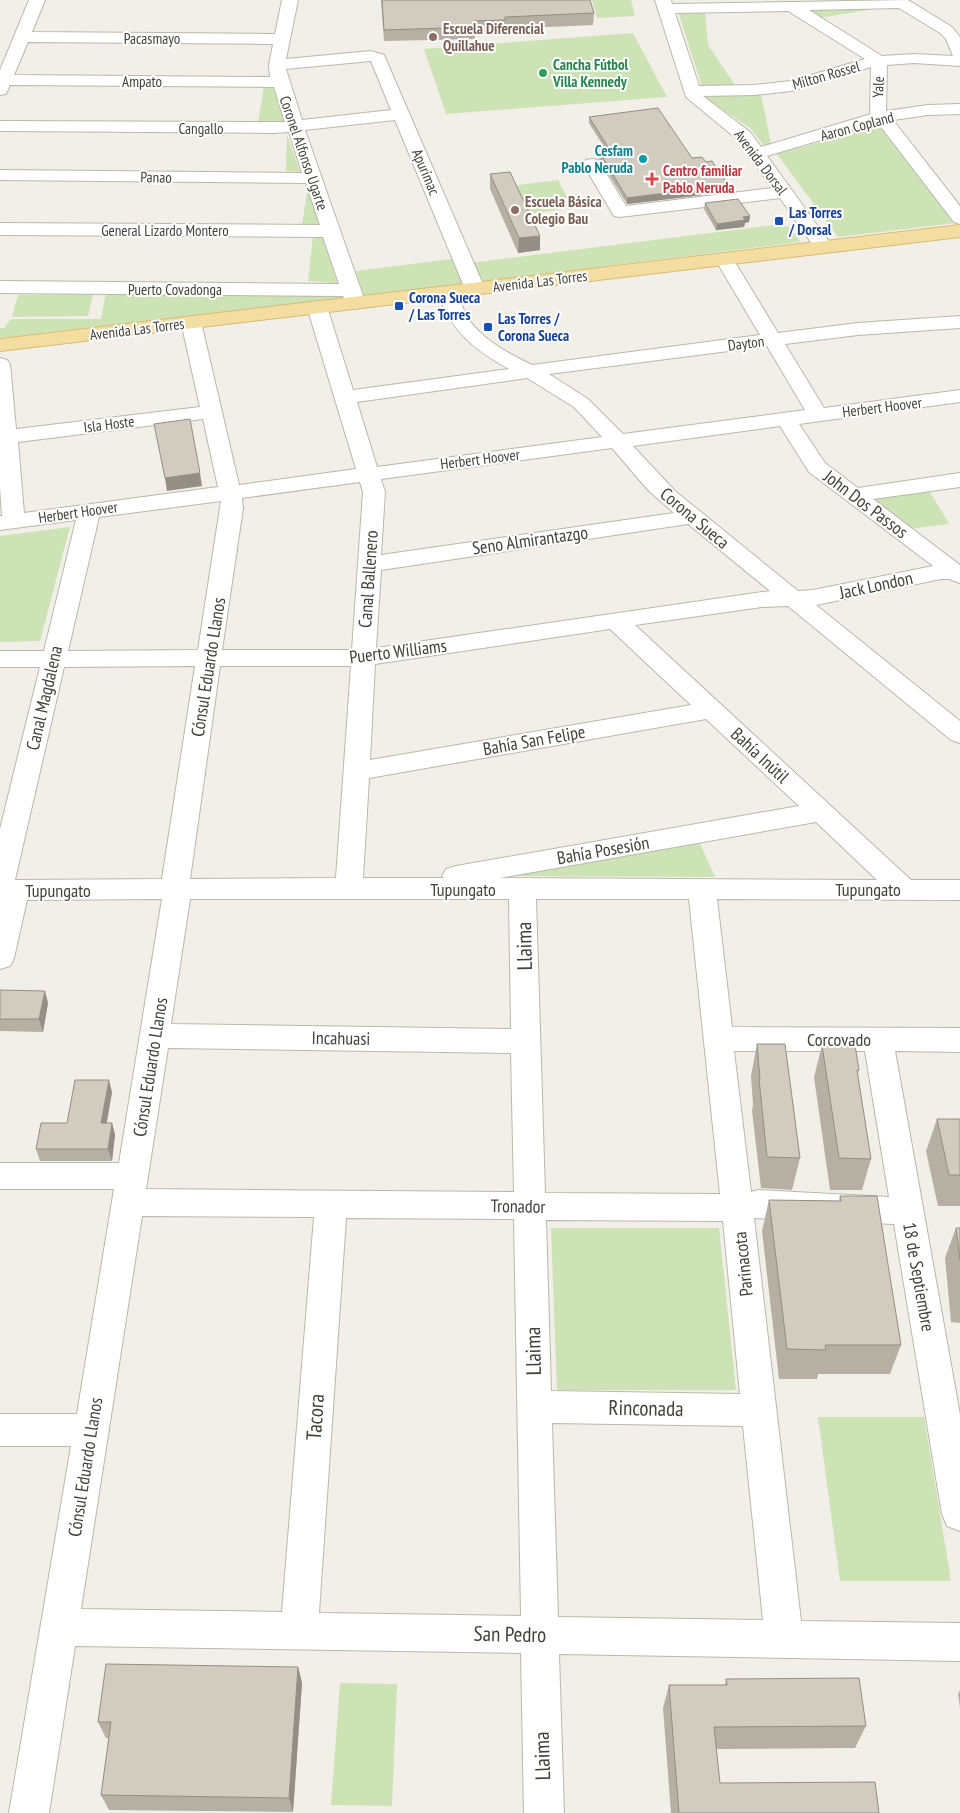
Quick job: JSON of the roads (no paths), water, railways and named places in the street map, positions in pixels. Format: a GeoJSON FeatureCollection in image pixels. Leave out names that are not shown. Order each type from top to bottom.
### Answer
{"type":"FeatureCollection","features":[{"type":"Feature","properties":{"kind":"main road","name":"Avenida Las Torres"},"geometry":{"type":"LineString","coordinates":[[0,344],[317,307],[353,296],[447,292],[960,231]]}},
{"type":"Feature","properties":{"kind":"street"},"geometry":{"type":"LineString","coordinates":[[2,85],[37,0]]}},
{"type":"Feature","properties":{"kind":"street","name":"Coronel Alfonso Ugarte"},"geometry":{"type":"LineString","coordinates":[[290,0],[282,39],[279,73],[295,126],[353,296]]}},
{"type":"Feature","properties":{"kind":"street"},"geometry":{"type":"LineString","coordinates":[[665,4],[792,6],[899,2],[946,30],[960,54]]}},
{"type":"Feature","properties":{"kind":"street","name":"Avenida Dorsal"},"geometry":{"type":"LineString","coordinates":[[665,4],[692,92],[697,101],[738,130],[824,247]]}},
{"type":"Feature","properties":{"kind":"street","name":"Yale"},"geometry":{"type":"LineString","coordinates":[[792,6],[879,61],[877,108],[881,117],[960,218]]}},
{"type":"Feature","properties":{"kind":"street","name":"Pacasmayo"},"geometry":{"type":"LineString","coordinates":[[22,37],[282,39]]}},
{"type":"Feature","properties":{"kind":"street","name":"Ampato"},"geometry":{"type":"LineString","coordinates":[[2,85],[279,73],[376,56]]}},
{"type":"Feature","properties":{"kind":"street","name":"Apurímac"},"geometry":{"type":"LineString","coordinates":[[376,56],[474,289]]}},
{"type":"Feature","properties":{"kind":"street","name":"Milton Rossel"},"geometry":{"type":"LineString","coordinates":[[692,92],[790,86],[879,61],[912,58],[960,61]]}},
{"type":"Feature","properties":{"kind":"street","name":"Aaron Copland"},"geometry":{"type":"LineString","coordinates":[[756,154],[881,117],[928,110],[960,109]]}},
{"type":"Feature","properties":{"kind":"street","name":"Cangallo"},"geometry":{"type":"LineString","coordinates":[[0,126],[274,128],[402,114]]}},
{"type":"Feature","properties":{"kind":"street"},"geometry":{"type":"LineString","coordinates":[[592,164],[620,212],[784,192]]}},
{"type":"Feature","properties":{"kind":"street","name":"Panao"},"geometry":{"type":"LineString","coordinates":[[0,175],[313,178]]}},
{"type":"Feature","properties":{"kind":"street","name":"General Lizardo Montero"},"geometry":{"type":"LineString","coordinates":[[0,229],[331,231]]}},
{"type":"Feature","properties":{"kind":"street"},"geometry":{"type":"LineString","coordinates":[[724,259],[818,415]]}},
{"type":"Feature","properties":{"kind":"street","name":"Puerto Covadonga"},"geometry":{"type":"LineString","coordinates":[[0,287],[353,296]]}},
{"type":"Feature","properties":{"kind":"street","name":"Corona Sueca"},"geometry":{"type":"LineString","coordinates":[[447,292],[460,322],[475,338],[492,351],[551,381],[580,402],[619,441],[651,482],[691,517],[960,734]]}},
{"type":"Feature","properties":{"kind":"street","name":"Canal Ballenero"},"geometry":{"type":"LineString","coordinates":[[317,307],[374,492],[349,888]]}},
{"type":"Feature","properties":{"kind":"street","name":"Cónsul Eduardo Llanos"},"geometry":{"type":"LineString","coordinates":[[29,1813],[176,906],[176,872],[232,508],[191,322]]}},
{"type":"Feature","properties":{"kind":"street","name":"Dayton"},"geometry":{"type":"LineString","coordinates":[[533,372],[868,328],[960,322]]}},
{"type":"Feature","properties":{"kind":"street"},"geometry":{"type":"LineString","coordinates":[[0,364],[7,437],[7,522]]}},
{"type":"Feature","properties":{"kind":"street"},"geometry":{"type":"LineString","coordinates":[[344,397],[533,372]]}},
{"type":"Feature","properties":{"kind":"street","name":"Herbert Hoover"},"geometry":{"type":"LineString","coordinates":[[7,522],[960,396]]}},
{"type":"Feature","properties":{"kind":"street","name":"Isla Hoste"},"geometry":{"type":"LineString","coordinates":[[7,437],[211,412]]}},
{"type":"Feature","properties":{"kind":"street","name":"John Dos Passos"},"geometry":{"type":"LineString","coordinates":[[786,419],[817,467],[958,573]]}},
{"type":"Feature","properties":{"kind":"street"},"geometry":{"type":"LineString","coordinates":[[854,495],[960,480]]}},
{"type":"Feature","properties":{"kind":"street","name":"Canal Magdalena"},"geometry":{"type":"LineString","coordinates":[[0,958],[5,889],[53,659],[89,511]]}},
{"type":"Feature","properties":{"kind":"street","name":"Seno Almirantazgo"},"geometry":{"type":"LineString","coordinates":[[369,564],[691,517]]}},
{"type":"Feature","properties":{"kind":"street","name":"Jack London"},"geometry":{"type":"LineString","coordinates":[[792,598],[813,598],[941,572],[958,573]]}},
{"type":"Feature","properties":{"kind":"street","name":"Puerto Williams"},"geometry":{"type":"LineString","coordinates":[[0,659],[363,658],[762,599],[792,598]]}},
{"type":"Feature","properties":{"kind":"street","name":"Bahía Inútil"},"geometry":{"type":"LineString","coordinates":[[616,620],[821,812],[915,890]]}},
{"type":"Feature","properties":{"kind":"street","name":"Bahía San Felipe"},"geometry":{"type":"LineString","coordinates":[[356,771],[712,710]]}},
{"type":"Feature","properties":{"kind":"street","name":"Bahía Posesión"},"geometry":{"type":"LineString","coordinates":[[385,889],[821,812]]}},
{"type":"Feature","properties":{"kind":"street","name":"Tupungato"},"geometry":{"type":"LineString","coordinates":[[915,890],[960,872]]}},
{"type":"Feature","properties":{"kind":"street","name":"Tupungato"},"geometry":{"type":"LineString","coordinates":[[5,889],[960,890]]}},
{"type":"Feature","properties":{"kind":"street","name":"Llaima"},"geometry":{"type":"LineString","coordinates":[[522,889],[544,1813]]}},
{"type":"Feature","properties":{"kind":"street","name":"Parinacota"},"geometry":{"type":"LineString","coordinates":[[702,889],[784,1639]]}},
{"type":"Feature","properties":{"kind":"street","name":"Incahuasi"},"geometry":{"type":"LineString","coordinates":[[155,1036],[526,1041]]}},
{"type":"Feature","properties":{"kind":"street","name":"Corcovado"},"geometry":{"type":"LineString","coordinates":[[718,1039],[960,1040]]}},
{"type":"Feature","properties":{"kind":"street","name":"18 de Septiembre"},"geometry":{"type":"LineString","coordinates":[[878,1040],[960,1514]]}},
{"type":"Feature","properties":{"kind":"street","name":"Tronador"},"geometry":{"type":"LineString","coordinates":[[0,1176],[130,1189],[331,1204],[737,1208],[758,1204],[908,1211]]}},
{"type":"Feature","properties":{"kind":"street","name":"Tacora"},"geometry":{"type":"LineString","coordinates":[[299,1631],[331,1204]]}},
{"type":"Feature","properties":{"kind":"street","name":"Rinconada"},"geometry":{"type":"LineString","coordinates":[[534,1407],[759,1410]]}},
{"type":"Feature","properties":{"kind":"street"},"geometry":{"type":"LineString","coordinates":[[0,1430],[91,1430]]}},
{"type":"Feature","properties":{"kind":"street","name":"San Pedro"},"geometry":{"type":"LineString","coordinates":[[59,1627],[960,1642]]}},
{"type":"Feature","properties":{"kind":"place","name":"Escuela Diferencial Quillahue"},"geometry":{"type":"Point","coordinates":[433,37]}},
{"type":"Feature","properties":{"kind":"place","name":"Cancha Fútbol Villa Kennedy"},"geometry":{"type":"Point","coordinates":[543,73]}},
{"type":"Feature","properties":{"kind":"place","name":"Cesfam Pablo Neruda"},"geometry":{"type":"Point","coordinates":[643,159]}},
{"type":"Feature","properties":{"kind":"place","name":"Centro familiar Pablo Neruda"},"geometry":{"type":"Point","coordinates":[652,179]}},
{"type":"Feature","properties":{"kind":"place","name":"Escuela Básica Colegio Bau"},"geometry":{"type":"Point","coordinates":[515,210]}},
{"type":"Feature","properties":{"kind":"place","name":"Las Torres / Dorsal"},"geometry":{"type":"Point","coordinates":[779,221]}},
{"type":"Feature","properties":{"kind":"place","name":"Corona Sueca / Las Torres"},"geometry":{"type":"Point","coordinates":[399,306]}},
{"type":"Feature","properties":{"kind":"place","name":"Las Torres / Corona Sueca"},"geometry":{"type":"Point","coordinates":[488,327]}}]}
